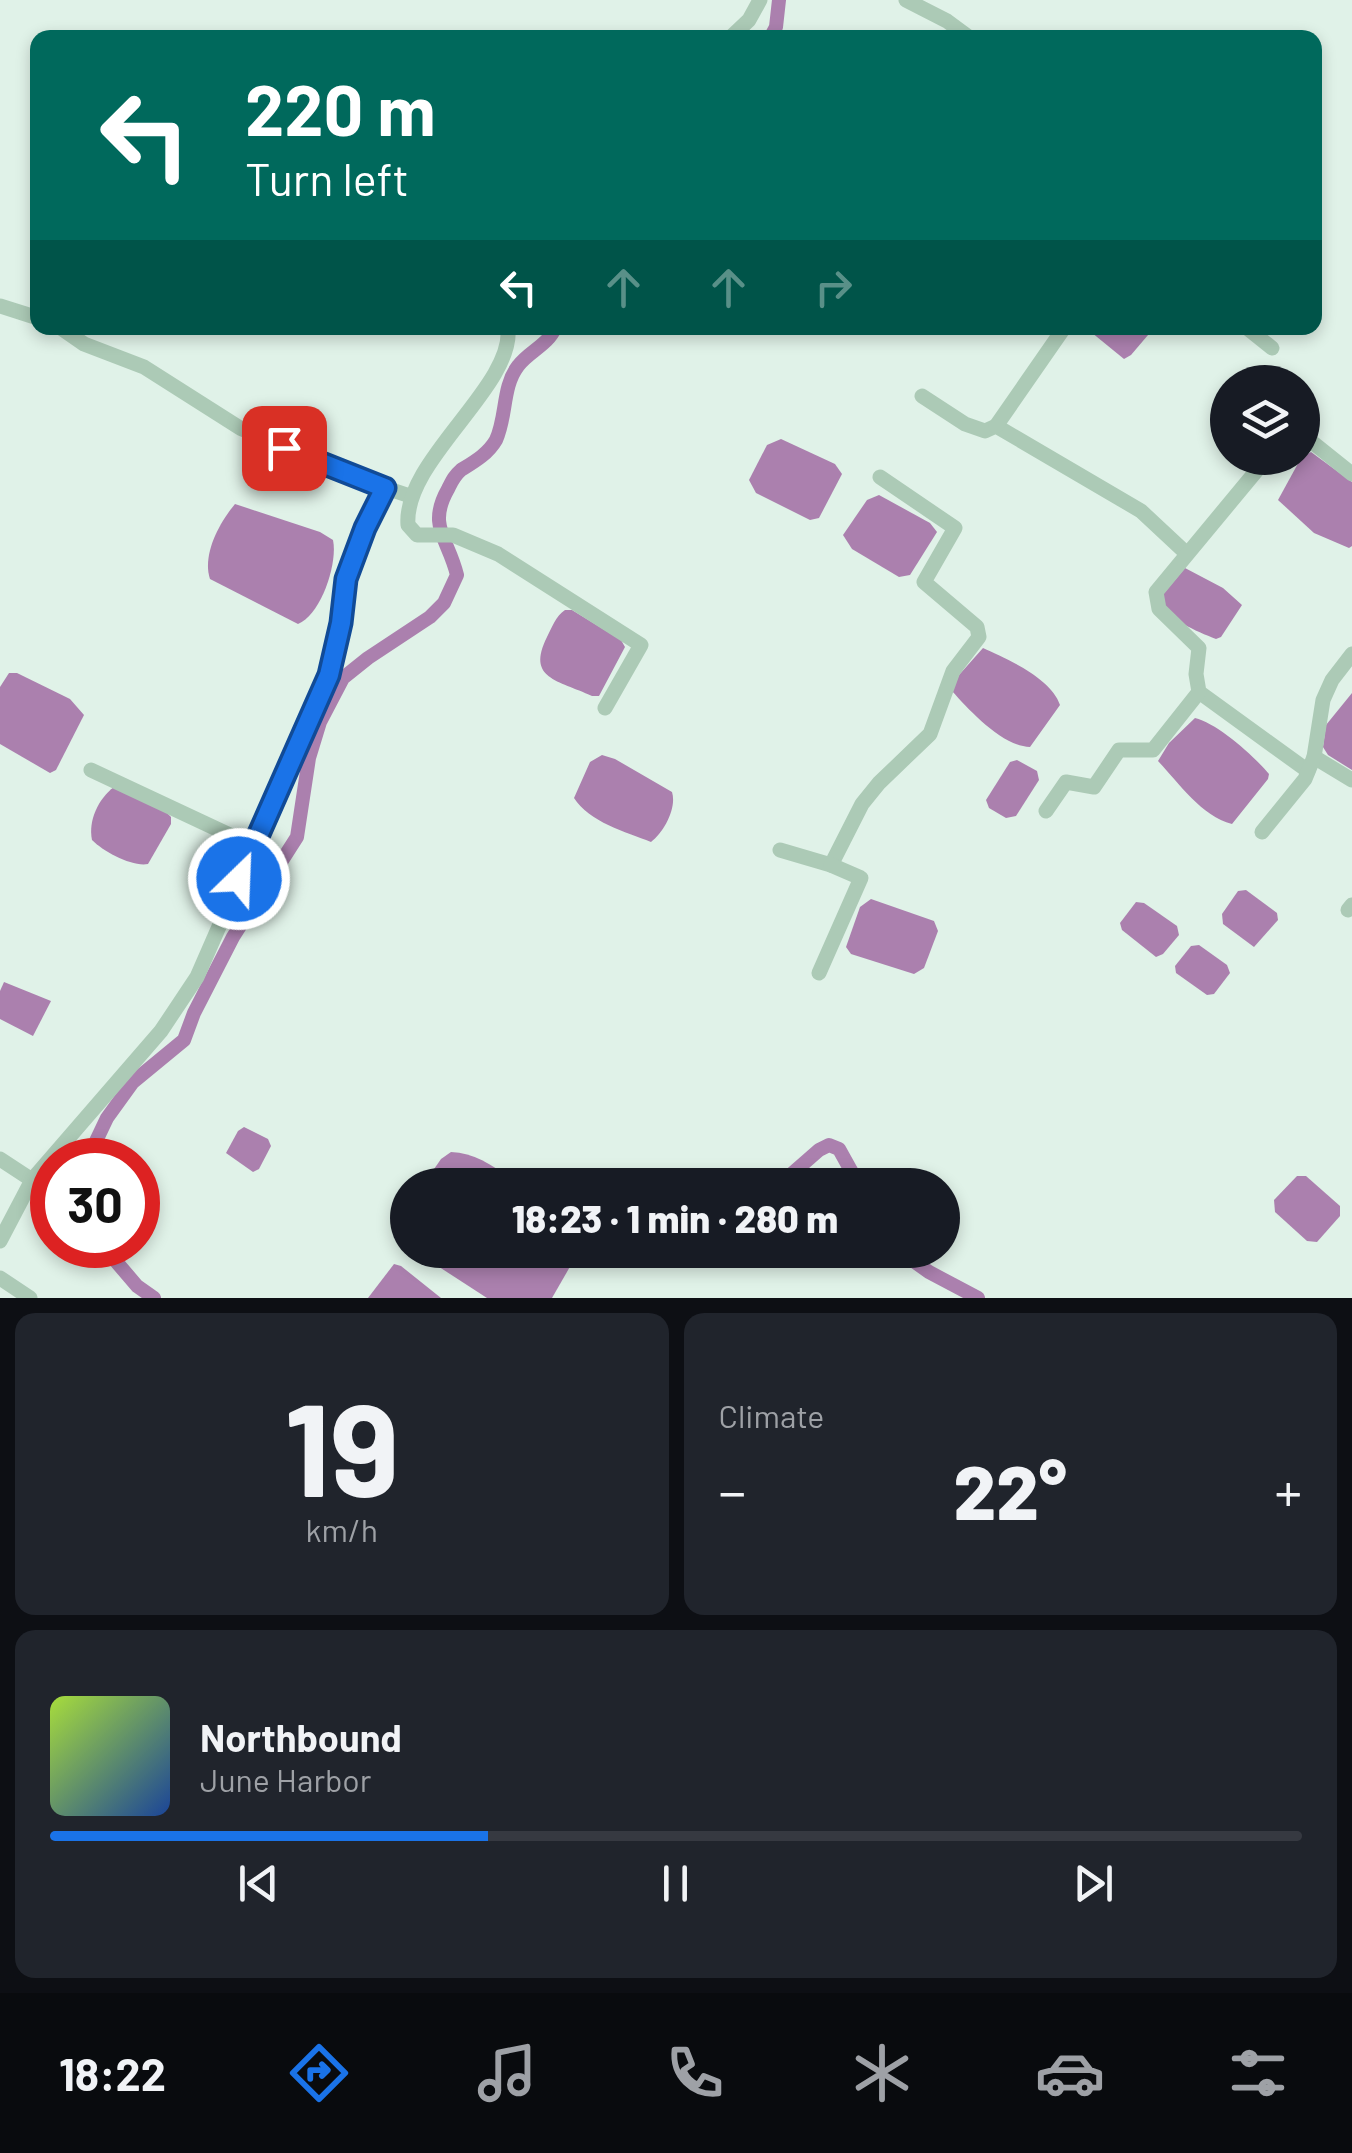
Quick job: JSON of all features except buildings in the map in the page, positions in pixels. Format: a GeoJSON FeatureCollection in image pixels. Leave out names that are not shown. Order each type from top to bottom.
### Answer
{"type":"FeatureCollection","features":[{"type":"Feature","properties":{"kind":"street"},"geometry":{"type":"LineString","coordinates":[[738,30],[760,0]]}},
{"type":"Feature","properties":{"kind":"street"},"geometry":{"type":"LineString","coordinates":[[906,0],[959,30]]}},
{"type":"Feature","properties":{"kind":"street"},"geometry":{"type":"LineString","coordinates":[[0,306],[30,315]]}},
{"type":"Feature","properties":{"kind":"street"},"geometry":{"type":"LineString","coordinates":[[71,335],[84,344],[144,367],[240,428],[410,496]]}},
{"type":"Feature","properties":{"kind":"street"},"geometry":{"type":"LineString","coordinates":[[509,335],[497,368],[410,496],[408,525],[417,535],[453,535],[498,554],[642,645],[605,708]]}},
{"type":"Feature","properties":{"kind":"street"},"geometry":{"type":"LineString","coordinates":[[922,396],[984,432],[996,426],[1059,335]]}},
{"type":"Feature","properties":{"kind":"street"},"geometry":{"type":"LineString","coordinates":[[1255,335],[1272,348]]}},
{"type":"Feature","properties":{"kind":"street"},"geometry":{"type":"LineString","coordinates":[[996,426],[1141,510],[1186,553]]}},
{"type":"Feature","properties":{"kind":"street"},"geometry":{"type":"LineString","coordinates":[[1320,448],[1352,474]]}},
{"type":"Feature","properties":{"kind":"street"},"geometry":{"type":"LineString","coordinates":[[1253,475],[1156,592],[1158,609],[1199,648],[1199,692],[1259,738],[1352,780]]}},
{"type":"Feature","properties":{"kind":"street"},"geometry":{"type":"LineString","coordinates":[[831,865],[862,804],[930,734],[953,671],[979,637],[977,627],[924,582],[956,528],[880,476]]}},
{"type":"Feature","properties":{"kind":"street"},"geometry":{"type":"LineString","coordinates":[[68,1138],[161,1031],[197,977],[329,675],[346,579],[385,488]]}},
{"type":"Feature","properties":{"kind":"street"},"geometry":{"type":"LineString","coordinates":[[1262,832],[1305,780],[1323,700],[1332,680],[1352,654]]}},
{"type":"Feature","properties":{"kind":"street"},"geometry":{"type":"LineString","coordinates":[[1046,811],[1066,782],[1094,787],[1120,750],[1153,750],[1199,692]]}},
{"type":"Feature","properties":{"kind":"street"},"geometry":{"type":"LineString","coordinates":[[91,770],[254,846]]}},
{"type":"Feature","properties":{"kind":"street"},"geometry":{"type":"LineString","coordinates":[[780,850],[861,878],[820,973]]}},
{"type":"Feature","properties":{"kind":"street"},"geometry":{"type":"LineString","coordinates":[[0,1159],[30,1179]]}},
{"type":"Feature","properties":{"kind":"street"},"geometry":{"type":"LineString","coordinates":[[0,1240],[30,1184]]}},
{"type":"Feature","properties":{"kind":"street"},"geometry":{"type":"LineString","coordinates":[[0,1278],[30,1298]]}},
{"type":"Feature","properties":{"kind":"shaded area"},"geometry":{"type":"Polygon","coordinates":[[[1095,335],[1148,335],[1124,359],[1095,335]]]}},
{"type":"Feature","properties":{"kind":"shaded area"},"geometry":{"type":"Polygon","coordinates":[[[781,439],[835,464],[842,474],[819,518],[810,520],[756,493],[749,480],[767,445],[781,439]]]}},
{"type":"Feature","properties":{"kind":"shaded area"},"geometry":{"type":"Polygon","coordinates":[[[1320,459],[1352,482],[1352,546],[1314,533],[1278,500],[1292,475],[1320,475],[1320,459]]]}},
{"type":"Feature","properties":{"kind":"shaded area"},"geometry":{"type":"Polygon","coordinates":[[[879,495],[930,523],[937,532],[910,575],[899,577],[852,549],[843,535],[867,500],[879,495]]]}},
{"type":"Feature","properties":{"kind":"shaded area"},"geometry":{"type":"Polygon","coordinates":[[[235,504],[320,532],[333,540],[333,562],[326,587],[314,610],[298,624],[210,579],[208,560],[213,540],[235,504]]]}},
{"type":"Feature","properties":{"kind":"shaded area"},"geometry":{"type":"Polygon","coordinates":[[[1185,568],[1223,588],[1242,605],[1221,637],[1216,639],[1183,624],[1159,599],[1185,568]]]}},
{"type":"Feature","properties":{"kind":"shaded area"},"geometry":{"type":"Polygon","coordinates":[[[565,610],[572,610],[621,640],[625,647],[599,696],[557,681],[543,670],[542,651],[554,622],[565,610]]]}},
{"type":"Feature","properties":{"kind":"shaded area"},"geometry":{"type":"Polygon","coordinates":[[[983,648],[1038,678],[1060,705],[1030,747],[998,734],[952,691],[959,675],[983,648]]]}},
{"type":"Feature","properties":{"kind":"shaded area"},"geometry":{"type":"Polygon","coordinates":[[[9,673],[17,673],[70,699],[84,715],[56,770],[50,773],[0,744],[0,687],[9,673]]]}},
{"type":"Feature","properties":{"kind":"shaded area"},"geometry":{"type":"Polygon","coordinates":[[[1352,693],[1352,770],[1328,755],[1323,747],[1326,725],[1352,693]]]}},
{"type":"Feature","properties":{"kind":"shaded area"},"geometry":{"type":"Polygon","coordinates":[[[1195,718],[1224,733],[1269,774],[1232,824],[1200,806],[1158,761],[1169,743],[1195,718]]]}},
{"type":"Feature","properties":{"kind":"shaded area"},"geometry":{"type":"Polygon","coordinates":[[[602,755],[672,792],[668,819],[651,842],[598,820],[574,798],[590,762],[602,755]]]}},
{"type":"Feature","properties":{"kind":"shaded area"},"geometry":{"type":"Polygon","coordinates":[[[1017,760],[1037,771],[1039,780],[1016,816],[1006,818],[989,808],[986,800],[1010,762],[1017,760]]]}},
{"type":"Feature","properties":{"kind":"shaded area"},"geometry":{"type":"Polygon","coordinates":[[[114,787],[171,817],[171,824],[148,864],[118,858],[92,840],[96,811],[114,787]]]}},
{"type":"Feature","properties":{"kind":"shaded area"},"geometry":{"type":"Polygon","coordinates":[[[1246,890],[1277,913],[1278,920],[1254,947],[1223,924],[1222,914],[1238,891],[1246,890]]]}},
{"type":"Feature","properties":{"kind":"shaded area"},"geometry":{"type":"Polygon","coordinates":[[[871,899],[934,921],[938,931],[924,968],[914,974],[851,954],[846,947],[860,907],[871,899]]]}},
{"type":"Feature","properties":{"kind":"shaded area"},"geometry":{"type":"Polygon","coordinates":[[[1136,902],[1144,903],[1177,926],[1179,935],[1163,954],[1156,957],[1122,930],[1120,923],[1136,902]]]}},
{"type":"Feature","properties":{"kind":"shaded area"},"geometry":{"type":"Polygon","coordinates":[[[1199,945],[1227,965],[1230,973],[1214,994],[1207,995],[1176,973],[1175,966],[1191,946],[1199,945]]]}},
{"type":"Feature","properties":{"kind":"shaded area"},"geometry":{"type":"Polygon","coordinates":[[[4,982],[51,1001],[33,1036],[0,1019],[0,991],[4,982]]]}},
{"type":"Feature","properties":{"kind":"shaded area"},"geometry":{"type":"Polygon","coordinates":[[[244,1127],[268,1139],[271,1146],[259,1169],[253,1172],[226,1153],[244,1127]]]}},
{"type":"Feature","properties":{"kind":"shaded area"},"geometry":{"type":"Polygon","coordinates":[[[451,1152],[461,1153],[495,1168],[435,1168],[451,1152]]]}},
{"type":"Feature","properties":{"kind":"shaded area"},"geometry":{"type":"Polygon","coordinates":[[[1297,1176],[1306,1176],[1340,1206],[1340,1216],[1317,1242],[1307,1241],[1275,1212],[1274,1200],[1297,1176]]]}},
{"type":"Feature","properties":{"kind":"shaded area"},"geometry":{"type":"Polygon","coordinates":[[[391,1268],[404,1268],[441,1298],[368,1298],[391,1268]]]}},
{"type":"Feature","properties":{"kind":"shaded area"},"geometry":{"type":"Polygon","coordinates":[[[441,1268],[569,1268],[552,1298],[487,1298],[441,1268]]]}},
{"type":"Feature","properties":{"kind":"waterway"},"geometry":{"type":"LineString","coordinates":[[774,30],[779,0]]}},
{"type":"Feature","properties":{"kind":"waterway"},"geometry":{"type":"LineString","coordinates":[[97,1138],[133,1082],[184,1040],[233,937],[297,837],[309,758],[320,722],[343,678],[444,603],[457,575],[439,523],[442,502],[457,474],[485,454],[496,440],[513,374],[551,335]]}},
{"type":"Feature","properties":{"kind":"waterway"},"geometry":{"type":"LineString","coordinates":[[798,1168],[829,1145],[839,1149],[850,1168]]}},
{"type":"Feature","properties":{"kind":"waterway"},"geometry":{"type":"LineString","coordinates":[[122,1268],[154,1298]]}},
{"type":"Feature","properties":{"kind":"waterway"},"geometry":{"type":"LineString","coordinates":[[923,1268],[978,1298]]}},
{"type":"Feature","properties":{"kind":"route"},"geometry":{"type":"LineString","coordinates":[[239,879],[329,675],[346,579],[385,488],[284,448]]}}]}
